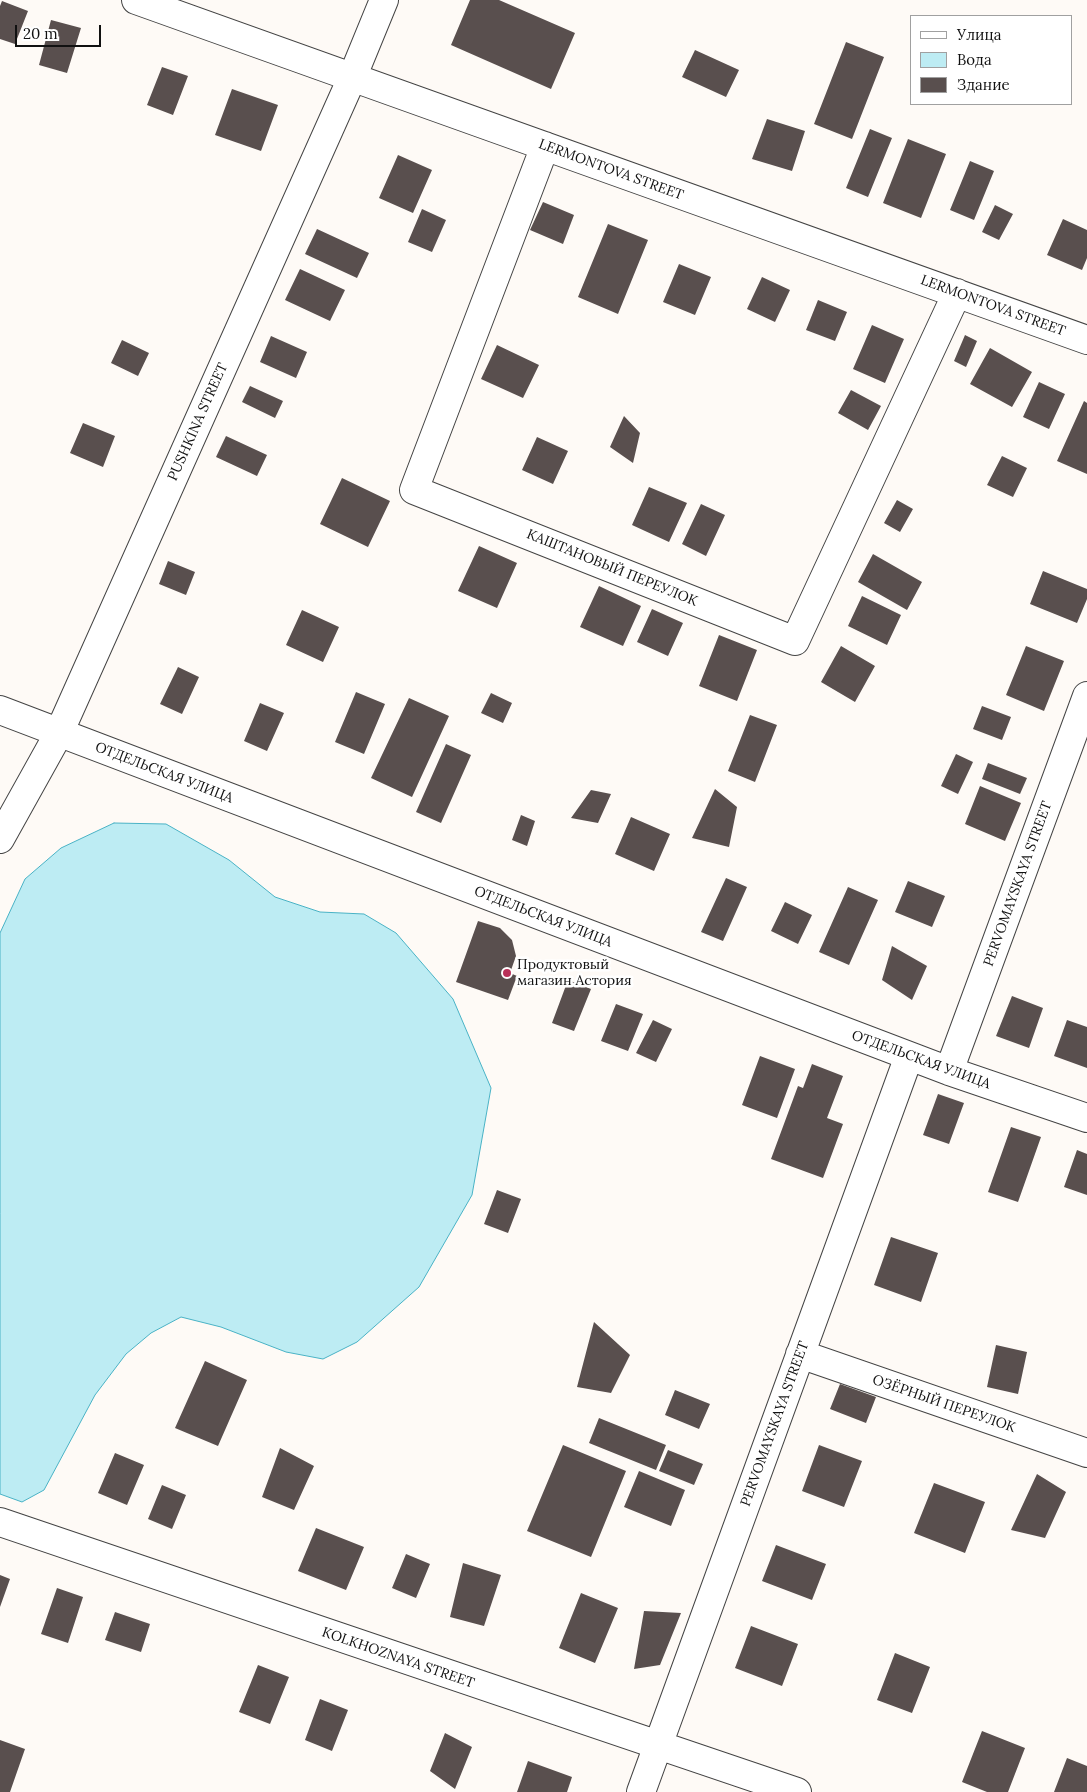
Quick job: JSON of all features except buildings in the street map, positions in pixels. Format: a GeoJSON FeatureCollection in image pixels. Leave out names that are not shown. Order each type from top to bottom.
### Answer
{"type":"FeatureCollection","features":[{"type":"Feature","properties":{"kind":"street","name":"LERMONTOVA STREET"},"geometry":{"type":"LineString","coordinates":[[136,0],[1087,340]]}},
{"type":"Feature","properties":{"kind":"street","name":"PUSHKINA STREET"},"geometry":{"type":"LineString","coordinates":[[0,839],[59,733],[352,78],[384,0]]}},
{"type":"Feature","properties":{"kind":"street","name":"КАШТАНОВЫЙ ПЕРЕУЛОК"},"geometry":{"type":"LineString","coordinates":[[545,146],[414,490],[795,641],[957,293]]}},
{"type":"Feature","properties":{"kind":"street","name":"PERVOMAYSKAYA STREET"},"geometry":{"type":"LineString","coordinates":[[949,1072],[1085,707]]}},
{"type":"Feature","properties":{"kind":"street","name":"ОТДЕЛЬСКАЯ УЛИЦА"},"geometry":{"type":"LineString","coordinates":[[0,710],[949,1072],[1087,1118]]}},
{"type":"Feature","properties":{"kind":"street","name":"PERVOMAYSKAYA STREET"},"geometry":{"type":"LineString","coordinates":[[641,1792],[909,1056]]}},
{"type":"Feature","properties":{"kind":"street","name":"ОЗЁРНЫЙ ПЕРЕУЛОК"},"geometry":{"type":"LineString","coordinates":[[800,1354],[1087,1453]]}},
{"type":"Feature","properties":{"kind":"street","name":"KOLKHOZNAYA STREET"},"geometry":{"type":"LineString","coordinates":[[0,1522],[797,1792]]}},
{"type":"Feature","properties":{"kind":"water"},"geometry":{"type":"Polygon","coordinates":[[[114,823],[166,824],[229,860],[275,897],[320,912],[364,914],[396,933],[453,999],[491,1088],[472,1195],[419,1287],[357,1342],[323,1359],[286,1352],[221,1327],[181,1317],[151,1333],[126,1354],[95,1395],[44,1490],[22,1502],[0,1494],[0,933],[25,879],[61,848],[114,823]]]}},
{"type":"Feature","properties":{"kind":"place","name":"Продуктовый магазин Астория"},"geometry":{"type":"Point","coordinates":[507,973]}}]}
